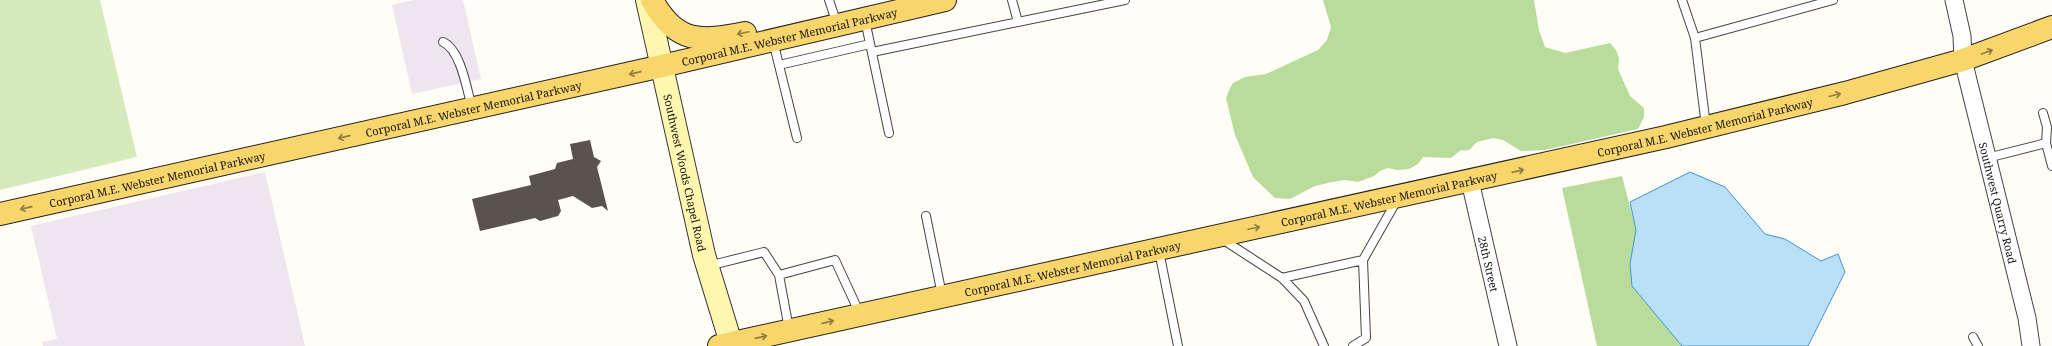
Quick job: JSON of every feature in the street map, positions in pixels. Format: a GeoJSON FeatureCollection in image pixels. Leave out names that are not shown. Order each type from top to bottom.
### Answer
{"type":"FeatureCollection","features":[{"type":"Feature","properties":{"kind":"main road","name":"Southwest Woods Chapel Road"},"geometry":{"type":"LineString","coordinates":[[648,0],[707,266],[728,345]]}},
{"type":"Feature","properties":{"kind":"main road"},"geometry":{"type":"LineString","coordinates":[[652,0],[658,11],[670,25],[684,34],[696,38],[708,39],[810,22],[837,25]]}},
{"type":"Feature","properties":{"kind":"main road","name":"Corporal M.E. Webster Memorial Parkway"},"geometry":{"type":"LineString","coordinates":[[0,214],[473,109],[773,41],[945,0]]}},
{"type":"Feature","properties":{"kind":"main road","name":"Corporal M.E. Webster Memorial Parkway"},"geometry":{"type":"LineString","coordinates":[[728,345],[860,314],[1399,197],[1706,127],[1845,93],[1963,60],[2052,27]]}},
{"type":"Feature","properties":{"kind":"street","name":"Southwest Quarry Road"},"geometry":{"type":"LineString","coordinates":[[1954,0],[1962,36],[1963,60],[2027,318],[2031,346]]}},
{"type":"Feature","properties":{"kind":"street","name":"28th Street"},"geometry":{"type":"LineString","coordinates":[[1470,181],[1508,346]]}},
{"type":"Feature","properties":{"kind":"lane"},"geometry":{"type":"LineString","coordinates":[[829,0],[837,25]]}},
{"type":"Feature","properties":{"kind":"lane"},"geometry":{"type":"LineString","coordinates":[[1012,0],[1018,22]]}},
{"type":"Feature","properties":{"kind":"lane"},"geometry":{"type":"LineString","coordinates":[[779,65],[1018,22],[1124,0]]}},
{"type":"Feature","properties":{"kind":"lane"},"geometry":{"type":"LineString","coordinates":[[1682,0],[1695,38],[1706,127]]}},
{"type":"Feature","properties":{"kind":"lane"},"geometry":{"type":"LineString","coordinates":[[1695,38],[1833,0]]}},
{"type":"Feature","properties":{"kind":"lane"},"geometry":{"type":"LineString","coordinates":[[865,19],[889,133]]}},
{"type":"Feature","properties":{"kind":"lane"},"geometry":{"type":"LineString","coordinates":[[773,41],[798,138]]}},
{"type":"Feature","properties":{"kind":"lane"},"geometry":{"type":"LineString","coordinates":[[443,42],[448,44],[455,53],[473,109]]}},
{"type":"Feature","properties":{"kind":"lane"},"geometry":{"type":"LineString","coordinates":[[2043,113],[2047,127],[2046,143],[2052,166]]}},
{"type":"Feature","properties":{"kind":"lane"},"geometry":{"type":"LineString","coordinates":[[1987,158],[2046,143]]}},
{"type":"Feature","properties":{"kind":"lane"},"geometry":{"type":"LineString","coordinates":[[1354,346],[1366,338],[1364,260],[1399,197]]}},
{"type":"Feature","properties":{"kind":"lane"},"geometry":{"type":"LineString","coordinates":[[926,216],[942,296]]}},
{"type":"Feature","properties":{"kind":"lane"},"geometry":{"type":"LineString","coordinates":[[1218,236],[1282,278],[1304,301],[1324,346]]}},
{"type":"Feature","properties":{"kind":"lane"},"geometry":{"type":"LineString","coordinates":[[1159,249],[1178,346]]}},
{"type":"Feature","properties":{"kind":"lane"},"geometry":{"type":"LineString","coordinates":[[707,266],[764,252],[779,275],[790,330]]}},
{"type":"Feature","properties":{"kind":"lane"},"geometry":{"type":"LineString","coordinates":[[779,275],[835,260],[840,267],[860,314]]}},
{"type":"Feature","properties":{"kind":"lane"},"geometry":{"type":"LineString","coordinates":[[1282,278],[1364,260]]}},
{"type":"Feature","properties":{"kind":"lane"},"geometry":{"type":"LineString","coordinates":[[1973,337],[1978,346]]}},
{"type":"Feature","properties":{"kind":"shaded area"},"geometry":{"type":"Polygon","coordinates":[[[414,0],[463,0],[481,79],[412,94],[392,5],[414,0]]]}},
{"type":"Feature","properties":{"kind":"shaded area"},"geometry":{"type":"Polygon","coordinates":[[[265,172],[305,346],[43,346],[42,342],[57,339],[31,226],[265,172]]]}},
{"type":"Feature","properties":{"kind":"green space"},"geometry":{"type":"Polygon","coordinates":[[[0,0],[100,0],[137,157],[0,190],[0,0]]]}},
{"type":"Feature","properties":{"kind":"green space"},"geometry":{"type":"Polygon","coordinates":[[[1323,0],[1534,0],[1539,30],[1545,47],[1565,53],[1610,43],[1616,50],[1619,58],[1618,69],[1630,96],[1644,108],[1644,117],[1638,129],[1545,150],[1521,151],[1503,140],[1493,138],[1477,142],[1469,150],[1461,150],[1451,158],[1423,157],[1418,164],[1409,169],[1397,170],[1388,168],[1380,171],[1374,176],[1358,182],[1345,180],[1332,182],[1315,186],[1290,199],[1275,198],[1253,177],[1235,135],[1226,98],[1233,83],[1245,77],[1266,74],[1318,50],[1327,40],[1331,27],[1323,0]]]}},
{"type":"Feature","properties":{"kind":"green space"},"geometry":{"type":"Polygon","coordinates":[[[1622,176],[1636,230],[1630,264],[1632,286],[1682,346],[1597,346],[1562,188],[1622,176]]]}},
{"type":"Feature","properties":{"kind":"water"},"geometry":{"type":"Polygon","coordinates":[[[1690,172],[1725,187],[1765,234],[1785,239],[1821,261],[1838,254],[1845,272],[1808,346],[1682,346],[1632,286],[1630,264],[1636,230],[1630,202],[1690,172]]]}},
{"type":"Feature","properties":{"kind":"building"},"geometry":{"type":"Polygon","coordinates":[[[590,140],[594,157],[601,161],[597,167],[608,211],[602,206],[592,208],[573,196],[558,200],[561,211],[558,216],[540,221],[535,218],[480,231],[472,199],[531,185],[529,176],[555,169],[557,163],[573,159],[570,144],[590,140]]]}}]}
